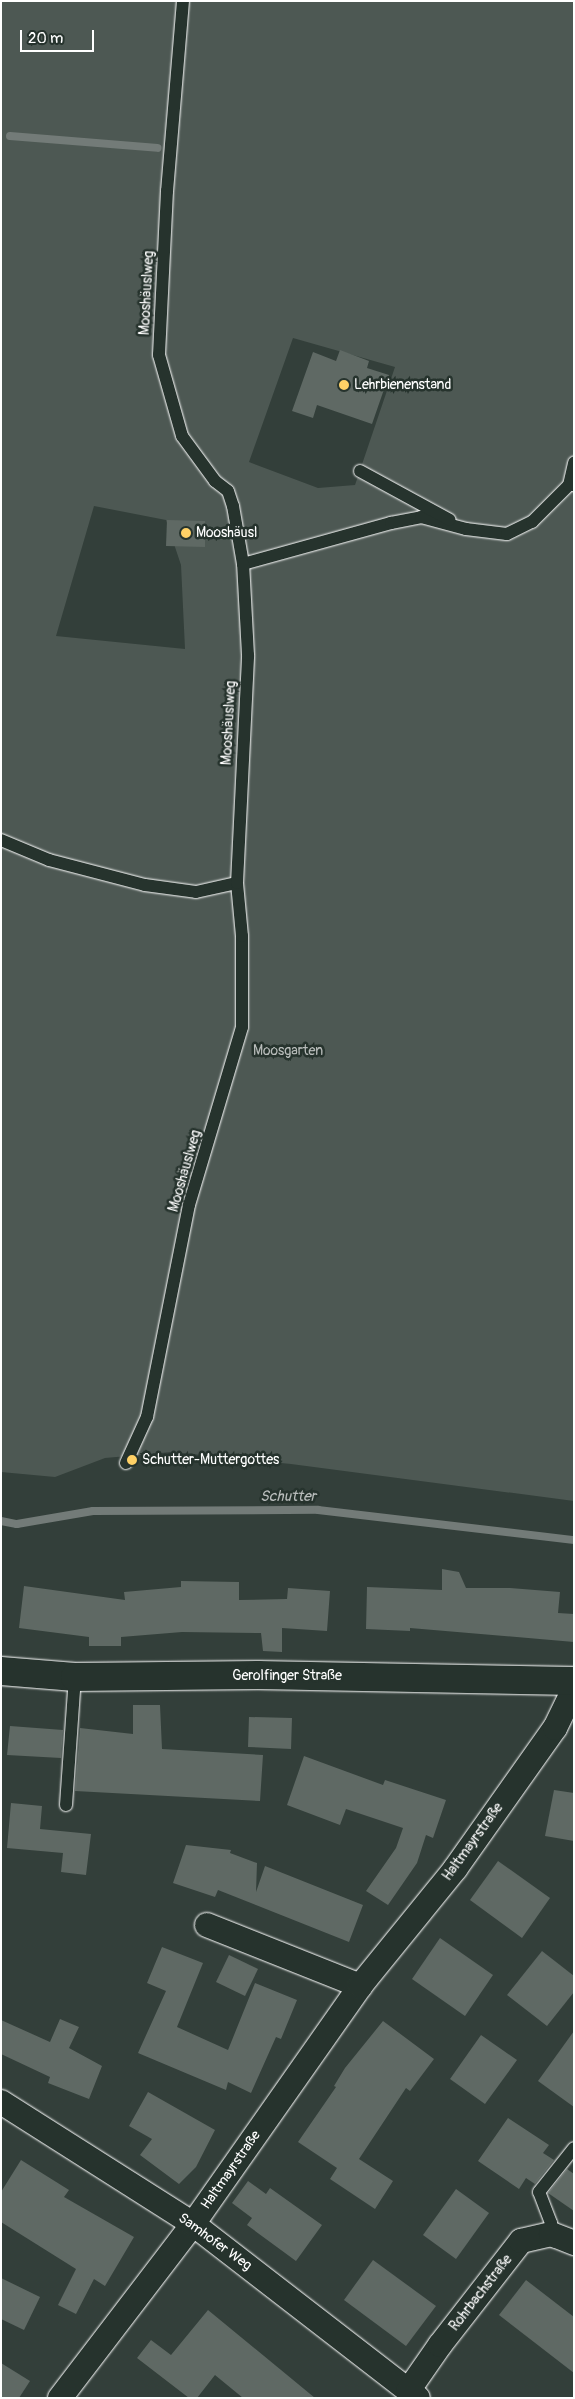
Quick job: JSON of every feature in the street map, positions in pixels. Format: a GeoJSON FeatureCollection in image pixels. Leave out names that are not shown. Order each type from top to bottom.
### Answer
{"type":"FeatureCollection","features":[{"type":"Feature","properties":{"kind":"street","name":"Gerolfinger Straße"},"geometry":{"type":"LineString","coordinates":[[1,1671],[75,1677],[258,1675],[574,1681]]}},
{"type":"Feature","properties":{"kind":"street","name":"Haltmayrstraße"},"geometry":{"type":"LineString","coordinates":[[60,2398],[193,2224],[360,1986],[455,1869],[555,1728],[574,1689]]}},
{"type":"Feature","properties":{"kind":"street"},"geometry":{"type":"LineString","coordinates":[[208,1925],[360,1986]]}},
{"type":"Feature","properties":{"kind":"street","name":"Samhofer Weg"},"geometry":{"type":"LineString","coordinates":[[1,2102],[193,2224],[413,2394]]}},
{"type":"Feature","properties":{"kind":"street"},"geometry":{"type":"LineString","coordinates":[[551,2234],[574,2243]]}},
{"type":"Feature","properties":{"kind":"street","name":"Rohrbachstraße"},"geometry":{"type":"LineString","coordinates":[[413,2394],[440,2345],[521,2241],[551,2234]]}},
{"type":"Feature","properties":{"kind":"lane","name":"Mooshäuslweg"},"geometry":{"type":"LineString","coordinates":[[126,1463],[147,1417],[189,1204],[242,1027],[242,936],[237,883],[248,655],[243,564],[233,506],[228,491],[210,475],[182,436],[159,355],[167,191],[183,1]]}},
{"type":"Feature","properties":{"kind":"lane"},"geometry":{"type":"LineString","coordinates":[[243,564],[391,523],[421,517],[466,529],[507,534],[532,522],[571,485],[574,463]]}},
{"type":"Feature","properties":{"kind":"lane"},"geometry":{"type":"LineString","coordinates":[[360,470],[466,529]]}},
{"type":"Feature","properties":{"kind":"lane"},"geometry":{"type":"LineString","coordinates":[[1,840],[49,860],[145,885],[196,892],[237,883]]}},
{"type":"Feature","properties":{"kind":"lane"},"geometry":{"type":"LineString","coordinates":[[66,1805],[75,1677]]}},
{"type":"Feature","properties":{"kind":"lane"},"geometry":{"type":"LineString","coordinates":[[551,2234],[551,2223],[539,2192],[574,2148]]}},
{"type":"Feature","properties":{"kind":"green space","name":"Moosgarten"},"geometry":{"type":"Polygon","coordinates":[[[1,1],[574,1],[574,1501],[291,1464],[172,1452],[105,1458],[55,1477],[1,1472],[1,1]],[[293,338],[249,462],[318,488],[355,485],[395,367],[293,338]],[[94,506],[56,636],[185,649],[181,565],[166,520],[94,506]]]}},
{"type":"Feature","properties":{"kind":"building","name":"Lehrbienenstand"},"geometry":{"type":"Polygon","coordinates":[[[340,350],[369,361],[367,368],[389,375],[372,424],[317,405],[313,418],[292,411],[313,352],[336,361],[340,350]]]}},
{"type":"Feature","properties":{"kind":"building","name":"Mooshäusl"},"geometry":{"type":"Polygon","coordinates":[[[167,520],[205,521],[205,547],[166,546],[167,520]]]}},
{"type":"Feature","properties":{"kind":"building"},"geometry":{"type":"Polygon","coordinates":[[[442,1569],[459,1572],[466,1588],[510,1588],[560,1592],[558,1613],[574,1614],[574,1642],[410,1628],[410,1631],[366,1629],[367,1587],[442,1590],[442,1569]]]}},
{"type":"Feature","properties":{"kind":"building"},"geometry":{"type":"Polygon","coordinates":[[[181,1581],[239,1582],[239,1600],[287,1599],[288,1588],[330,1591],[327,1631],[282,1628],[282,1652],[263,1651],[261,1633],[182,1632],[121,1637],[121,1646],[89,1646],[89,1637],[19,1628],[24,1586],[125,1600],[124,1592],[181,1587],[181,1581]]]}},
{"type":"Feature","properties":{"kind":"building"},"geometry":{"type":"Polygon","coordinates":[[[133,1705],[160,1705],[162,1749],[263,1755],[260,1801],[75,1791],[80,1728],[133,1734],[133,1705]]]}},
{"type":"Feature","properties":{"kind":"building"},"geometry":{"type":"Polygon","coordinates":[[[249,1717],[292,1718],[291,1749],[248,1747],[249,1717]]]}},
{"type":"Feature","properties":{"kind":"building"},"geometry":{"type":"Polygon","coordinates":[[[10,1726],[63,1730],[61,1758],[7,1755],[10,1726]]]}},
{"type":"Feature","properties":{"kind":"building"},"geometry":{"type":"Polygon","coordinates":[[[304,1756],[383,1785],[385,1780],[446,1800],[433,1838],[426,1835],[417,1863],[388,1905],[366,1891],[396,1848],[403,1828],[346,1809],[340,1825],[287,1805],[304,1756]]]}},
{"type":"Feature","properties":{"kind":"building"},"geometry":{"type":"Polygon","coordinates":[[[554,1790],[574,1793],[574,1841],[545,1836],[554,1790]]]}},
{"type":"Feature","properties":{"kind":"building"},"geometry":{"type":"Polygon","coordinates":[[[11,1803],[42,1806],[40,1829],[91,1834],[86,1875],[61,1872],[63,1853],[7,1848],[11,1803]]]}},
{"type":"Feature","properties":{"kind":"building"},"geometry":{"type":"Polygon","coordinates":[[[186,1845],[231,1850],[230,1853],[257,1863],[256,1892],[265,1866],[363,1905],[349,1942],[218,1890],[215,1897],[173,1883],[186,1845]]]}},
{"type":"Feature","properties":{"kind":"building"},"geometry":{"type":"Polygon","coordinates":[[[498,1861],[550,1898],[522,1938],[470,1900],[498,1861]]]}},
{"type":"Feature","properties":{"kind":"building"},"geometry":{"type":"Polygon","coordinates":[[[440,1938],[493,1975],[465,2016],[412,1979],[440,1938]]]}},
{"type":"Feature","properties":{"kind":"building"},"geometry":{"type":"Polygon","coordinates":[[[162,1947],[203,1963],[177,2027],[228,2050],[255,1983],[297,2000],[281,2039],[276,2037],[251,2093],[228,2082],[226,2090],[138,2053],[166,1991],[147,1983],[162,1947]]]}},
{"type":"Feature","properties":{"kind":"building"},"geometry":{"type":"Polygon","coordinates":[[[542,1951],[574,1976],[574,1992],[547,2026],[507,1995],[542,1951]]]}},
{"type":"Feature","properties":{"kind":"building"},"geometry":{"type":"Polygon","coordinates":[[[229,1955],[258,1969],[245,1996],[216,1982],[229,1955]]]}},
{"type":"Feature","properties":{"kind":"building"},"geometry":{"type":"Polygon","coordinates":[[[60,2019],[79,2027],[69,2048],[102,2066],[89,2099],[48,2083],[50,2077],[1,2054],[1,2020],[50,2042],[60,2019]]]}},
{"type":"Feature","properties":{"kind":"building"},"geometry":{"type":"Polygon","coordinates":[[[383,2021],[434,2059],[410,2091],[406,2088],[359,2159],[393,2181],[375,2209],[330,2179],[337,2168],[298,2142],[336,2087],[334,2086],[345,2068],[383,2021]]]}},
{"type":"Feature","properties":{"kind":"building"},"geometry":{"type":"Polygon","coordinates":[[[574,2031],[574,2107],[538,2081],[574,2031]]]}},
{"type":"Feature","properties":{"kind":"building"},"geometry":{"type":"Polygon","coordinates":[[[481,2035],[517,2060],[485,2104],[450,2079],[481,2035]]]}},
{"type":"Feature","properties":{"kind":"building"},"geometry":{"type":"Polygon","coordinates":[[[148,2092],[215,2130],[196,2167],[179,2184],[140,2155],[152,2139],[129,2126],[148,2092]]]}},
{"type":"Feature","properties":{"kind":"building"},"geometry":{"type":"Polygon","coordinates":[[[508,2118],[549,2145],[543,2153],[554,2160],[535,2184],[526,2178],[519,2189],[478,2161],[508,2118]]]}},
{"type":"Feature","properties":{"kind":"building"},"geometry":{"type":"Polygon","coordinates":[[[21,2160],[69,2190],[64,2197],[134,2237],[105,2286],[94,2279],[76,2314],[58,2305],[76,2269],[1,2222],[1,2192],[21,2160]]]}},
{"type":"Feature","properties":{"kind":"building"},"geometry":{"type":"Polygon","coordinates":[[[567,2169],[574,2174],[574,2211],[548,2193],[567,2169]]]}},
{"type":"Feature","properties":{"kind":"building"},"geometry":{"type":"Polygon","coordinates":[[[248,2181],[266,2194],[270,2188],[322,2225],[296,2261],[247,2225],[252,2218],[232,2203],[248,2181]]]}},
{"type":"Feature","properties":{"kind":"building"},"geometry":{"type":"Polygon","coordinates":[[[456,2189],[489,2213],[456,2259],[423,2235],[456,2189]]]}},
{"type":"Feature","properties":{"kind":"building"},"geometry":{"type":"Polygon","coordinates":[[[373,2260],[436,2306],[406,2346],[344,2300],[373,2260]]]}},
{"type":"Feature","properties":{"kind":"building"},"geometry":{"type":"Polygon","coordinates":[[[1,2278],[40,2297],[24,2330],[1,2319],[1,2278]]]}},
{"type":"Feature","properties":{"kind":"building"},"geometry":{"type":"Polygon","coordinates":[[[526,2280],[574,2317],[574,2373],[499,2315],[526,2280]]]}},
{"type":"Feature","properties":{"kind":"building"},"geometry":{"type":"Polygon","coordinates":[[[208,2310],[315,2398],[243,2398],[215,2375],[197,2398],[189,2398],[137,2358],[151,2340],[171,2355],[208,2310]]]}},
{"type":"Feature","properties":{"kind":"building"},"geometry":{"type":"Polygon","coordinates":[[[1,2363],[30,2381],[19,2398],[1,2398],[1,2363]]]}},
{"type":"Feature","properties":{"kind":"waterway"},"geometry":{"type":"LineString","coordinates":[[10,136],[158,148]]}},
{"type":"Feature","properties":{"kind":"waterway","name":"Schutter"},"geometry":{"type":"LineString","coordinates":[[1,1521],[17,1524],[93,1511],[318,1510],[574,1540]]}},
{"type":"Feature","properties":{"kind":"place","name":"Lehrbienenstand"},"geometry":{"type":"Point","coordinates":[344,385]}},
{"type":"Feature","properties":{"kind":"place","name":"Mooshäusl"},"geometry":{"type":"Point","coordinates":[186,533]}},
{"type":"Feature","properties":{"kind":"place","name":"Schutter-Muttergottes"},"geometry":{"type":"Point","coordinates":[132,1460]}}]}
